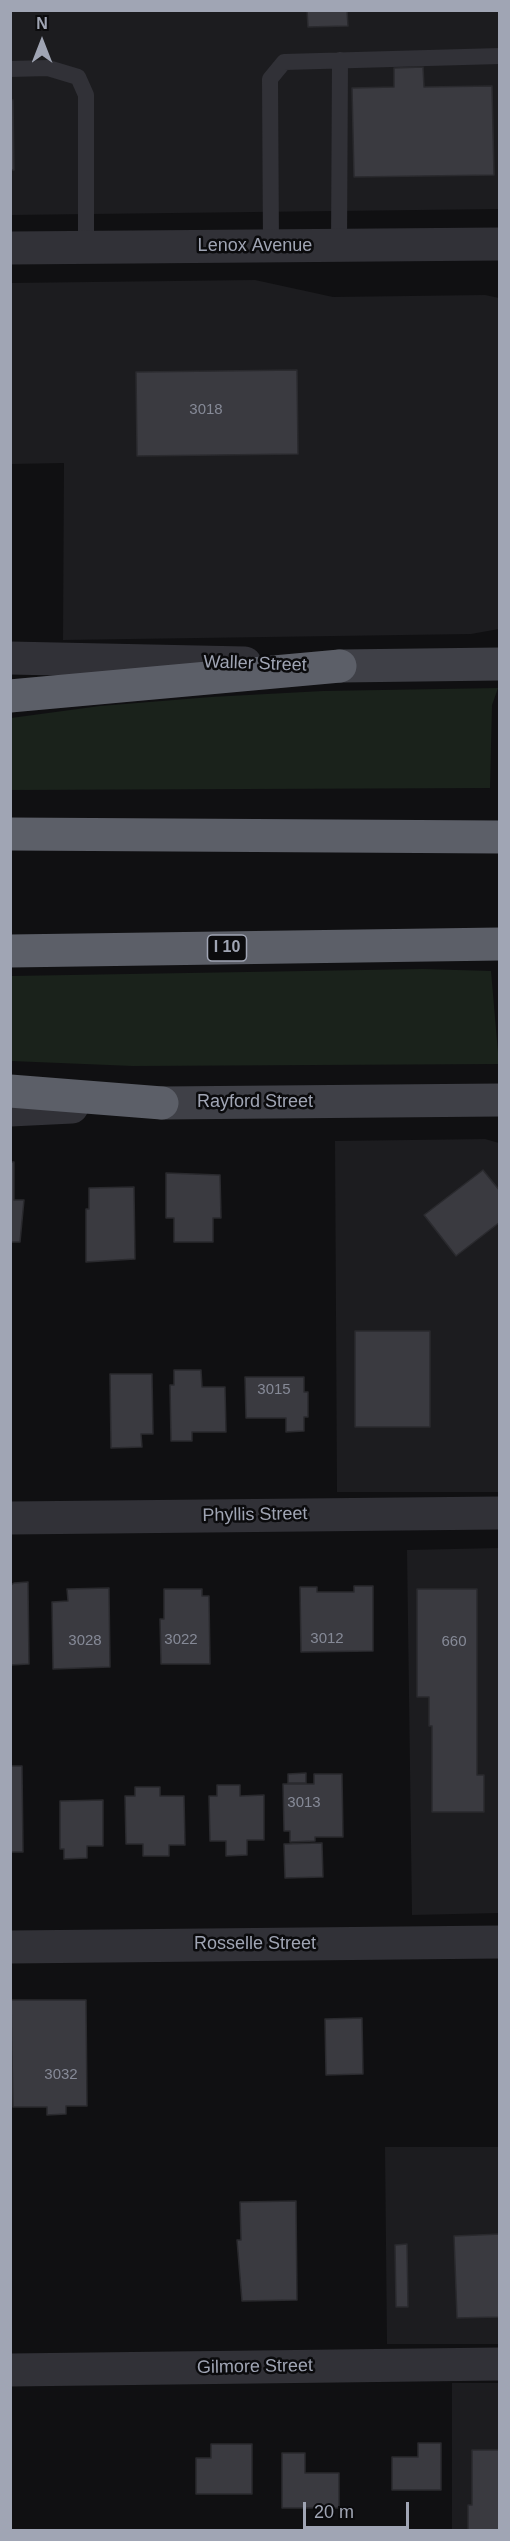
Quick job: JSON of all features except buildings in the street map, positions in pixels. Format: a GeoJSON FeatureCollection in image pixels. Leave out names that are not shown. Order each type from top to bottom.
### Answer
{"type":"FeatureCollection","features":[{"type":"Feature","properties":{"kind":"highway"},"geometry":{"type":"LineString","coordinates":[[10,696],[340,666]]}},
{"type":"Feature","properties":{"kind":"highway"},"geometry":{"type":"LineString","coordinates":[[10,834],[500,837]]}},
{"type":"Feature","properties":{"kind":"highway","name":"I 10"},"geometry":{"type":"LineString","coordinates":[[10,951],[500,944]]}},
{"type":"Feature","properties":{"kind":"highway"},"geometry":{"type":"LineString","coordinates":[[10,1091],[162,1103]]}},
{"type":"Feature","properties":{"kind":"main road","name":"Waller Street"},"geometry":{"type":"LineString","coordinates":[[340,666],[500,664]]}},
{"type":"Feature","properties":{"kind":"main road","name":"Rayford Street"},"geometry":{"type":"LineString","coordinates":[[162,1103],[500,1100]]}},
{"type":"Feature","properties":{"kind":"street","name":"Lenox Avenue"},"geometry":{"type":"LineString","coordinates":[[10,248],[500,244]]}},
{"type":"Feature","properties":{"kind":"street","name":"Waller Street"},"geometry":{"type":"LineString","coordinates":[[10,658],[340,666]]}},
{"type":"Feature","properties":{"kind":"street","name":"Rayford Street"},"geometry":{"type":"LineString","coordinates":[[10,1110],[162,1103]]}},
{"type":"Feature","properties":{"kind":"street","name":"Phyllis Street"},"geometry":{"type":"LineString","coordinates":[[10,1518],[500,1513]]}},
{"type":"Feature","properties":{"kind":"street","name":"Rosselle Street"},"geometry":{"type":"LineString","coordinates":[[10,1947],[500,1942]]}},
{"type":"Feature","properties":{"kind":"street","name":"Gilmore Street"},"geometry":{"type":"LineString","coordinates":[[10,2370],[500,2364]]}},
{"type":"Feature","properties":{"kind":"lane"},"geometry":{"type":"LineString","coordinates":[[272,246],[270,79],[284,62],[500,56]]}},
{"type":"Feature","properties":{"kind":"lane"},"geometry":{"type":"LineString","coordinates":[[339,246],[340,60]]}},
{"type":"Feature","properties":{"kind":"lane"},"geometry":{"type":"LineString","coordinates":[[10,69],[48,68],[78,77],[86,95],[86,247]]}},
{"type":"Feature","properties":{"kind":"shaded area"},"geometry":{"type":"Polygon","coordinates":[[[10,11],[499,11],[499,209],[11,215],[10,11]]]}},
{"type":"Feature","properties":{"kind":"shaded area"},"geometry":{"type":"Polygon","coordinates":[[[255,280],[333,297],[485,295],[499,298],[499,629],[471,634],[63,640],[64,463],[11,464],[10,283],[255,280]]]}},
{"type":"Feature","properties":{"kind":"shaded area"},"geometry":{"type":"Polygon","coordinates":[[[498,688],[492,705],[490,788],[11,790],[11,718],[100,706],[211,697],[323,691],[498,688]]]}},
{"type":"Feature","properties":{"kind":"shaded area"},"geometry":{"type":"Polygon","coordinates":[[[423,969],[491,971],[499,1064],[133,1066],[11,1061],[11,976],[423,969]]]}},
{"type":"Feature","properties":{"kind":"shaded area"},"geometry":{"type":"Polygon","coordinates":[[[485,1139],[499,1143],[499,1492],[337,1492],[335,1141],[485,1139]]]}},
{"type":"Feature","properties":{"kind":"shaded area"},"geometry":{"type":"Polygon","coordinates":[[[499,1548],[499,1913],[412,1915],[407,1550],[499,1548]]]}},
{"type":"Feature","properties":{"kind":"shaded area"},"geometry":{"type":"Polygon","coordinates":[[[385,2147],[499,2147],[499,2344],[387,2344],[385,2147]]]}},
{"type":"Feature","properties":{"kind":"shaded area"},"geometry":{"type":"Polygon","coordinates":[[[452,2383],[499,2383],[499,2530],[452,2530],[452,2383]]]}}]}
